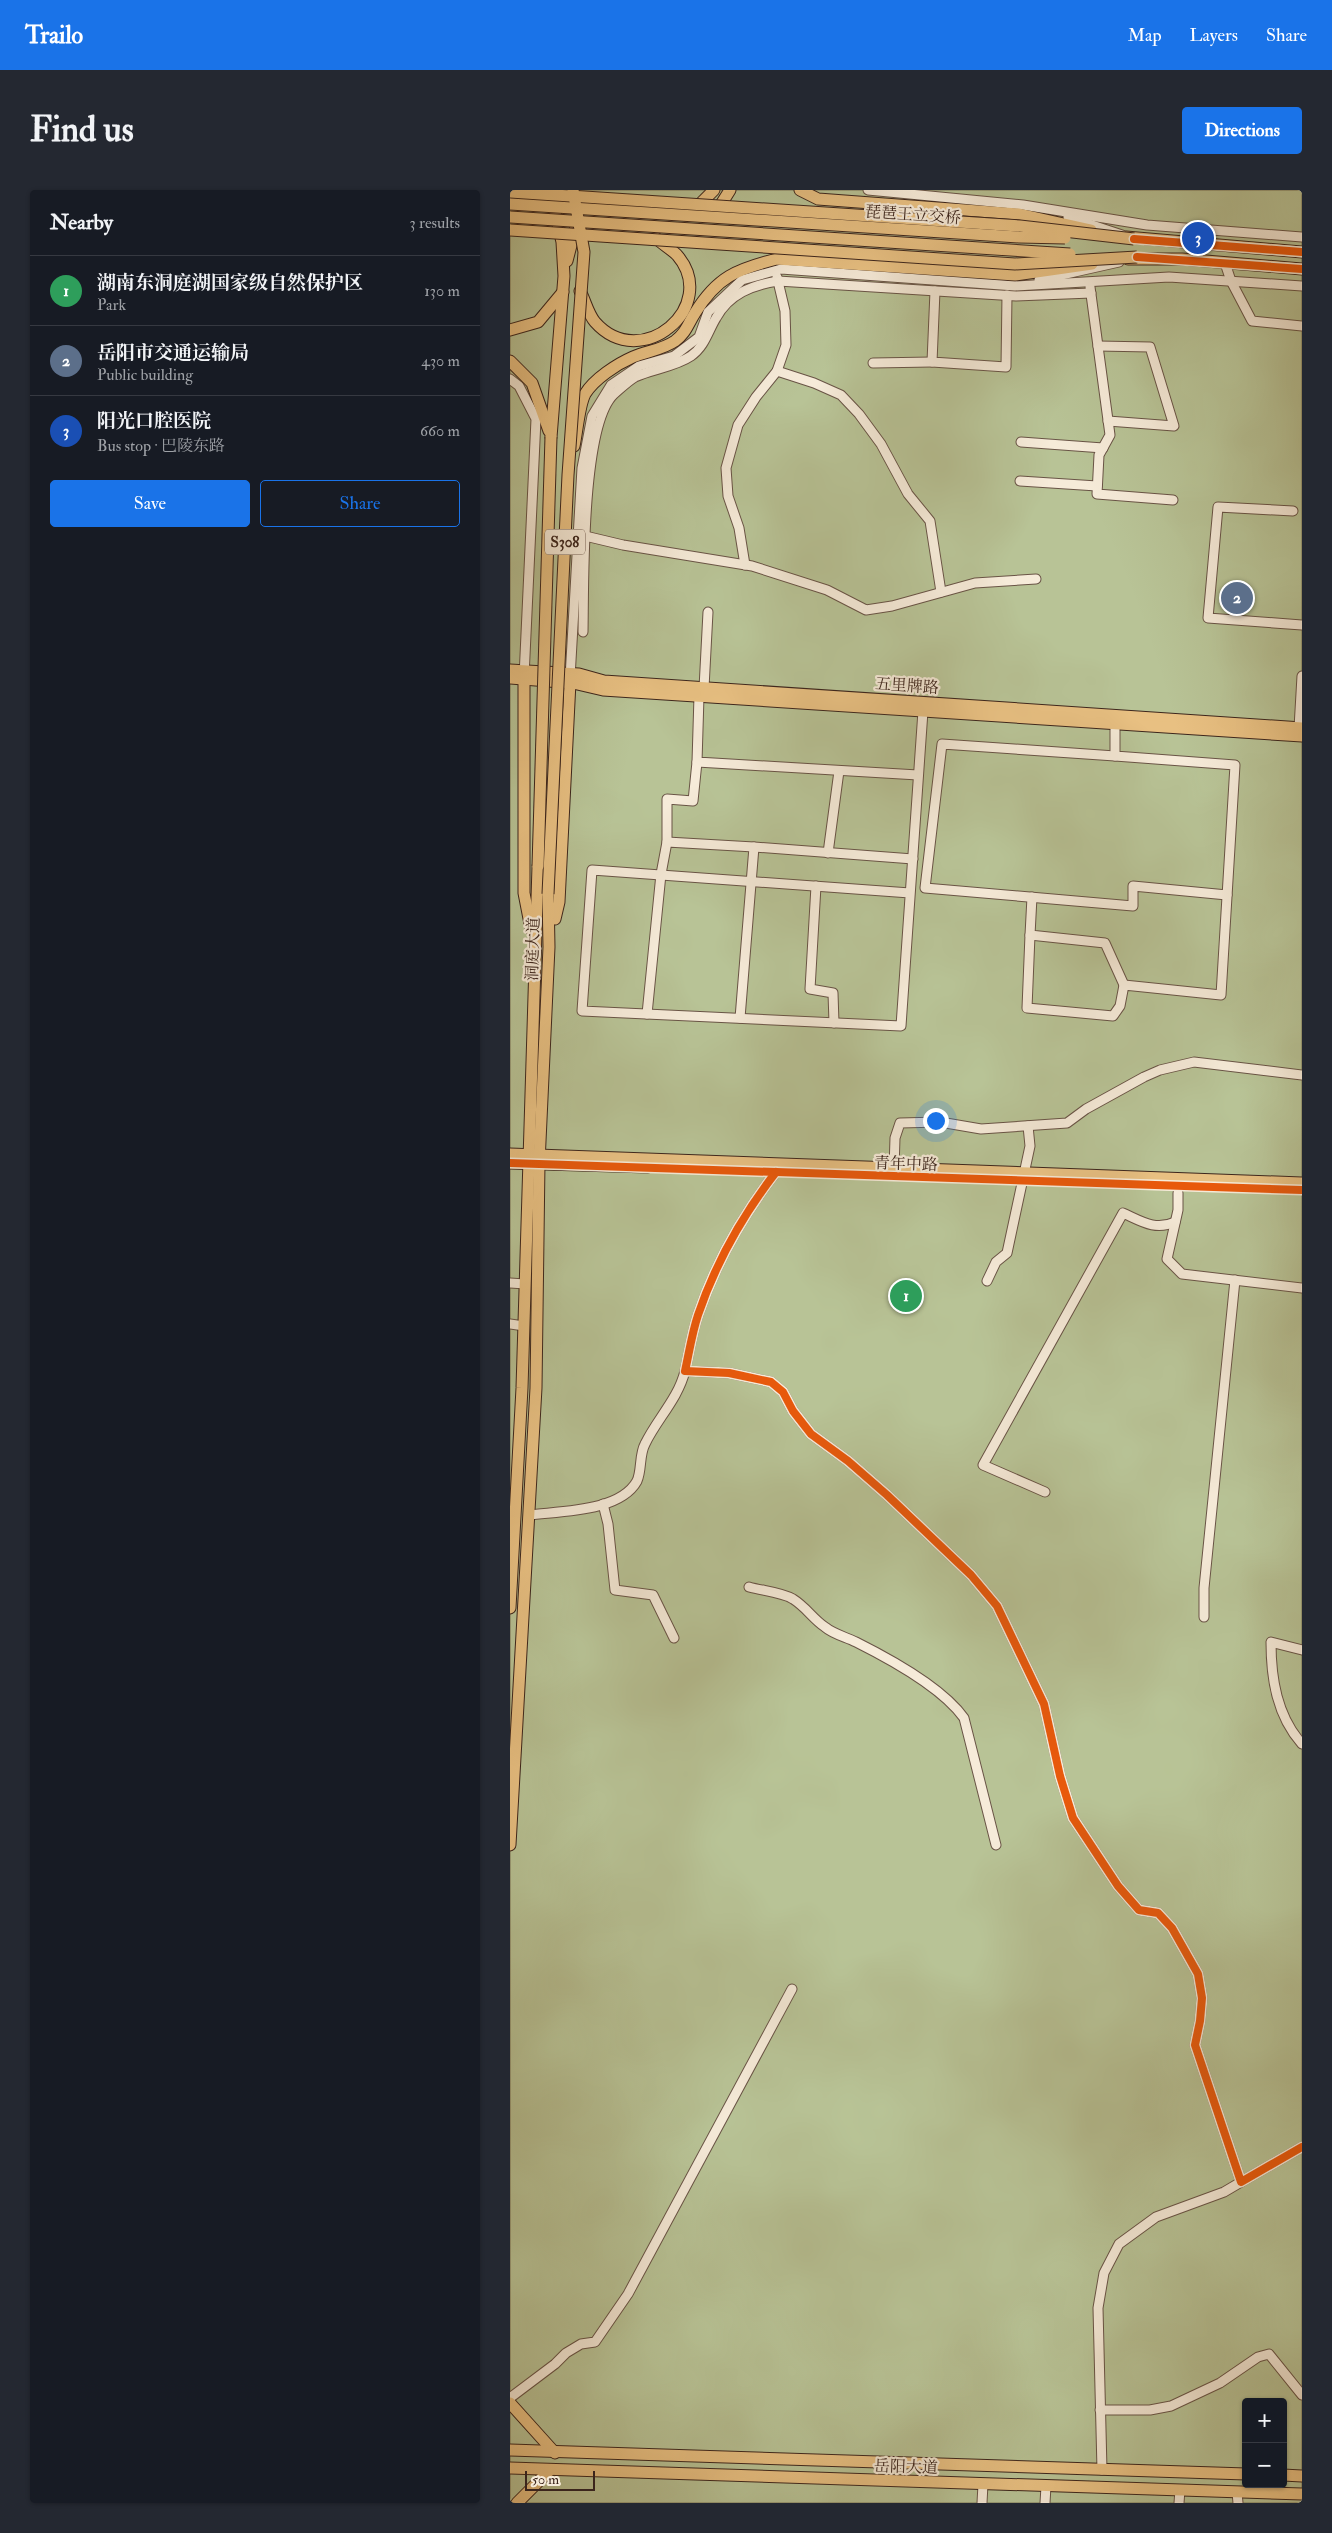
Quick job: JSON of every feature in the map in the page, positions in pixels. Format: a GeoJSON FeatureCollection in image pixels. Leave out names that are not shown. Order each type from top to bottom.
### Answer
{"type":"FeatureCollection","features":[{"type":"Feature","properties":{"kind":"main road","name":"S308"},"geometry":{"type":"LineString","coordinates":[[550,190],[562,242],[564,276],[552,437]]}},
{"type":"Feature","properties":{"kind":"main road","name":"S308"},"geometry":{"type":"LineString","coordinates":[[568,475],[584,252],[573,190]]}},
{"type":"Feature","properties":{"kind":"main road"},"geometry":{"type":"LineString","coordinates":[[564,276],[585,190]]}},
{"type":"Feature","properties":{"kind":"main road"},"geometry":{"type":"LineString","coordinates":[[584,252],[605,190]]}},
{"type":"Feature","properties":{"kind":"main road"},"geometry":{"type":"LineString","coordinates":[[699,205],[714,190]]}},
{"type":"Feature","properties":{"kind":"main road"},"geometry":{"type":"LineString","coordinates":[[720,206],[730,190]]}},
{"type":"Feature","properties":{"kind":"main road"},"geometry":{"type":"LineString","coordinates":[[800,190],[818,199],[1020,214],[1134,239]]}},
{"type":"Feature","properties":{"kind":"main road"},"geometry":{"type":"LineString","coordinates":[[510,192],[1020,226],[1134,239],[1302,252]]}},
{"type":"Feature","properties":{"kind":"main road","name":"琵琶王立交桥"},"geometry":{"type":"LineString","coordinates":[[510,204],[1019,237],[1134,239]]}},
{"type":"Feature","properties":{"kind":"main road"},"geometry":{"type":"LineString","coordinates":[[510,217],[1008,252],[1137,257],[1302,269]]}},
{"type":"Feature","properties":{"kind":"main road"},"geometry":{"type":"LineString","coordinates":[[510,230],[656,238],[1015,264],[1137,257]]}},
{"type":"Feature","properties":{"kind":"main road"},"geometry":{"type":"LineString","coordinates":[[580,290],[594,321],[610,333],[629,341],[655,337],[667,331],[684,310],[689,296],[688,284],[686,273],[677,255],[656,238]]}},
{"type":"Feature","properties":{"kind":"main road"},"geometry":{"type":"LineString","coordinates":[[568,475],[584,395],[601,378],[633,357],[662,349],[675,341],[690,326],[693,315],[719,281],[752,265],[777,259],[1015,275],[1137,257]]}},
{"type":"Feature","properties":{"kind":"main road"},"geometry":{"type":"LineString","coordinates":[[510,330],[538,322],[563,292]]}},
{"type":"Feature","properties":{"kind":"main road"},"geometry":{"type":"LineString","coordinates":[[510,361],[532,383],[552,437]]}},
{"type":"Feature","properties":{"kind":"main road","name":"洞庭大道"},"geometry":{"type":"LineString","coordinates":[[510,1845],[536,1388],[535,951],[552,437]]}},
{"type":"Feature","properties":{"kind":"main road","name":"洞庭大道"},"geometry":{"type":"LineString","coordinates":[[510,1608],[525,1284],[549,947],[548,894],[568,475]]}},
{"type":"Feature","properties":{"kind":"main road","name":"五里牌路"},"geometry":{"type":"LineString","coordinates":[[510,670],[524,675],[571,680],[604,681],[702,692],[923,711],[1115,724],[1301,731]]}},
{"type":"Feature","properties":{"kind":"main road"},"geometry":{"type":"LineString","coordinates":[[524,675],[524,893],[535,951]]}},
{"type":"Feature","properties":{"kind":"main road","name":"五里牌路"},"geometry":{"type":"LineString","coordinates":[[510,678],[524,675]]}},
{"type":"Feature","properties":{"kind":"main road"},"geometry":{"type":"LineString","coordinates":[[549,947],[558,902],[571,680]]}},
{"type":"Feature","properties":{"kind":"main road","name":"五里牌路"},"geometry":{"type":"LineString","coordinates":[[571,680],[603,690],[702,692],[1301,731]]}},
{"type":"Feature","properties":{"kind":"main road","name":"青年中路"},"geometry":{"type":"LineString","coordinates":[[510,1154],[534,1159],[776,1172],[1023,1177],[1302,1190]]}},
{"type":"Feature","properties":{"kind":"main road"},"geometry":{"type":"LineString","coordinates":[[534,1159],[894,1169],[1023,1177],[1302,1183]]}},
{"type":"Feature","properties":{"kind":"main road","name":"青年中路"},"geometry":{"type":"LineString","coordinates":[[510,1163],[534,1159]]}},
{"type":"Feature","properties":{"kind":"main road"},"geometry":{"type":"LineString","coordinates":[[510,2403],[555,2453]]}},
{"type":"Feature","properties":{"kind":"main road","name":"岳阳大道"},"geometry":{"type":"LineString","coordinates":[[510,2450],[555,2453],[1242,2474]]}},
{"type":"Feature","properties":{"kind":"main road","name":"岳阳大道"},"geometry":{"type":"LineString","coordinates":[[510,2468],[549,2471],[1180,2490],[1238,2498],[1302,2494]]}},
{"type":"Feature","properties":{"kind":"main road"},"geometry":{"type":"LineString","coordinates":[[517,2503],[549,2471]]}},
{"type":"Feature","properties":{"kind":"main road"},"geometry":{"type":"LineString","coordinates":[[1287,2476],[1302,2476]]}},
{"type":"Feature","properties":{"kind":"street"},"geometry":{"type":"LineString","coordinates":[[868,190],[1023,205],[1147,225],[1302,237]]}},
{"type":"Feature","properties":{"kind":"street"},"geometry":{"type":"LineString","coordinates":[[1023,205],[1099,226],[1134,239]]}},
{"type":"Feature","properties":{"kind":"street"},"geometry":{"type":"LineString","coordinates":[[1015,286],[1137,257]]}},
{"type":"Feature","properties":{"kind":"street"},"geometry":{"type":"LineString","coordinates":[[1225,264],[1231,281],[1252,321],[1302,326]]}},
{"type":"Feature","properties":{"kind":"street"},"geometry":{"type":"LineString","coordinates":[[583,632],[582,468],[592,416],[611,385],[639,366],[674,356],[698,337],[708,312],[742,280],[781,269],[1015,286],[1169,277],[1302,286]]}},
{"type":"Feature","properties":{"kind":"street"},"geometry":{"type":"LineString","coordinates":[[745,565],[739,528],[728,496],[726,468],[738,425],[756,397],[777,370],[786,345],[785,311],[775,271]]}},
{"type":"Feature","properties":{"kind":"street"},"geometry":{"type":"LineString","coordinates":[[571,680],[582,535],[592,450],[599,418],[612,395],[634,378],[691,356],[707,338],[715,318],[731,298],[757,285],[778,282],[1007,295],[1091,293]]}},
{"type":"Feature","properties":{"kind":"street"},"geometry":{"type":"LineString","coordinates":[[1090,282],[1110,435],[1099,456],[1097,494],[1172,500]]}},
{"type":"Feature","properties":{"kind":"street"},"geometry":{"type":"LineString","coordinates":[[932,362],[934,291]]}},
{"type":"Feature","properties":{"kind":"street"},"geometry":{"type":"LineString","coordinates":[[873,363],[932,362],[1006,367],[1007,295]]}},
{"type":"Feature","properties":{"kind":"street"},"geometry":{"type":"LineString","coordinates":[[1098,346],[1150,347],[1174,426],[1108,421]]}},
{"type":"Feature","properties":{"kind":"street"},"geometry":{"type":"LineString","coordinates":[[777,370],[841,395],[859,414],[881,444],[908,494],[930,521],[941,592]]}},
{"type":"Feature","properties":{"kind":"street"},"geometry":{"type":"LineString","coordinates":[[510,379],[519,386],[536,419],[524,675]]}},
{"type":"Feature","properties":{"kind":"street"},"geometry":{"type":"LineString","coordinates":[[1021,442],[1103,448]]}},
{"type":"Feature","properties":{"kind":"street"},"geometry":{"type":"LineString","coordinates":[[1020,481],[1097,486]]}},
{"type":"Feature","properties":{"kind":"street"},"geometry":{"type":"LineString","coordinates":[[1293,511],[1218,507],[1208,618],[1302,625]]}},
{"type":"Feature","properties":{"kind":"street"},"geometry":{"type":"LineString","coordinates":[[582,535],[623,545],[745,565],[827,590],[866,610],[892,606],[975,583],[1036,579]]}},
{"type":"Feature","properties":{"kind":"street"},"geometry":{"type":"LineString","coordinates":[[647,1014],[661,874],[667,842],[667,800],[693,800],[698,762],[708,612]]}},
{"type":"Feature","properties":{"kind":"street"},"geometry":{"type":"LineString","coordinates":[[1301,731],[1302,676]]}},
{"type":"Feature","properties":{"kind":"street"},"geometry":{"type":"LineString","coordinates":[[910,893],[592,870],[582,1011],[901,1026],[923,711]]}},
{"type":"Feature","properties":{"kind":"street"},"geometry":{"type":"LineString","coordinates":[[1115,724],[1115,756]]}},
{"type":"Feature","properties":{"kind":"street"},"geometry":{"type":"LineString","coordinates":[[1124,985],[1221,995],[1235,765],[942,744],[925,888],[1133,906],[1133,886],[1227,894]]}},
{"type":"Feature","properties":{"kind":"street"},"geometry":{"type":"LineString","coordinates":[[698,762],[918,775]]}},
{"type":"Feature","properties":{"kind":"street"},"geometry":{"type":"LineString","coordinates":[[828,853],[839,771]]}},
{"type":"Feature","properties":{"kind":"street"},"geometry":{"type":"LineString","coordinates":[[667,842],[913,859]]}},
{"type":"Feature","properties":{"kind":"street"},"geometry":{"type":"LineString","coordinates":[[740,1018],[754,847]]}},
{"type":"Feature","properties":{"kind":"street"},"geometry":{"type":"LineString","coordinates":[[816,886],[810,989],[833,993],[834,1023]]}},
{"type":"Feature","properties":{"kind":"street"},"geometry":{"type":"LineString","coordinates":[[1030,935],[1106,944],[1124,985],[1120,1006],[1113,1016],[1028,1008],[1030,935],[1032,897]]}},
{"type":"Feature","properties":{"kind":"street"},"geometry":{"type":"LineString","coordinates":[[894,1169],[896,1138],[900,1123],[940,1122],[980,1128],[1067,1123],[1086,1109],[1144,1077],[1160,1070],[1194,1062],[1302,1075]]}},
{"type":"Feature","properties":{"kind":"street"},"geometry":{"type":"LineString","coordinates":[[988,1281],[996,1262],[1007,1253],[1030,1146],[1028,1126]]}},
{"type":"Feature","properties":{"kind":"street"},"geometry":{"type":"LineString","coordinates":[[529,1515],[586,1508],[603,1504],[629,1492],[638,1478],[644,1445],[681,1387],[697,1317],[720,1258],[748,1208],[776,1172]]}},
{"type":"Feature","properties":{"kind":"street"},"geometry":{"type":"LineString","coordinates":[[1178,1192],[1175,1222],[1167,1258],[1182,1274],[1302,1288]]}},
{"type":"Feature","properties":{"kind":"street"},"geometry":{"type":"LineString","coordinates":[[1046,1492],[983,1466],[1123,1213],[1152,1226],[1167,1226],[1175,1222]]}},
{"type":"Feature","properties":{"kind":"street"},"geometry":{"type":"LineString","coordinates":[[1204,1617],[1205,1578],[1235,1280]]}},
{"type":"Feature","properties":{"kind":"street"},"geometry":{"type":"LineString","coordinates":[[510,1283],[525,1284]]}},
{"type":"Feature","properties":{"kind":"street"},"geometry":{"type":"LineString","coordinates":[[510,1324],[524,1326]]}},
{"type":"Feature","properties":{"kind":"street"},"geometry":{"type":"LineString","coordinates":[[686,1371],[729,1373],[771,1382],[783,1392],[793,1411],[811,1434],[848,1460],[887,1494],[971,1574],[997,1606],[1044,1704],[1060,1776],[1073,1818],[1118,1886],[1139,1910],[1158,1913],[1172,1928],[1198,1974],[1202,1998],[1195,2045],[1241,2182]]}},
{"type":"Feature","properties":{"kind":"street"},"geometry":{"type":"LineString","coordinates":[[603,1504],[608,1524],[615,1590],[653,1595],[674,1638]]}},
{"type":"Feature","properties":{"kind":"street"},"geometry":{"type":"LineString","coordinates":[[750,1587],[792,1598],[813,1614],[825,1628],[899,1666],[934,1690],[959,1711],[964,1718],[996,1845]]}},
{"type":"Feature","properties":{"kind":"street"},"geometry":{"type":"LineString","coordinates":[[1302,1650],[1271,1642],[1273,1678],[1278,1701],[1292,1733],[1302,1744]]}},
{"type":"Feature","properties":{"kind":"street"},"geometry":{"type":"LineString","coordinates":[[510,2398],[555,2364],[566,2353],[581,2344],[595,2342],[607,2325],[628,2294],[792,1989]]}},
{"type":"Feature","properties":{"kind":"street"},"geometry":{"type":"LineString","coordinates":[[1102,2470],[1098,2308],[1104,2273],[1119,2244],[1156,2217],[1224,2192],[1302,2147]]}},
{"type":"Feature","properties":{"kind":"street"},"geometry":{"type":"LineString","coordinates":[[1100,2410],[1150,2410],[1171,2406],[1220,2383],[1258,2357],[1269,2354],[1302,2395]]}},
{"type":"Feature","properties":{"kind":"street"},"geometry":{"type":"LineString","coordinates":[[982,2503],[983,2484]]}},
{"type":"Feature","properties":{"kind":"street"},"geometry":{"type":"LineString","coordinates":[[1045,2503],[1046,2486]]}},
{"type":"Feature","properties":{"kind":"street"},"geometry":{"type":"LineString","coordinates":[[1179,2503],[1180,2490]]}},
{"type":"Feature","properties":{"kind":"green space"},"geometry":{"type":"Polygon","coordinates":[[[510,190],[1302,190],[1302,2503],[510,2503],[510,190]]]}},
{"type":"Feature","properties":{"kind":"cycle path"},"geometry":{"type":"LineString","coordinates":[[1134,239],[1302,252]]}},
{"type":"Feature","properties":{"kind":"cycle path"},"geometry":{"type":"LineString","coordinates":[[1137,257],[1302,269]]}},
{"type":"Feature","properties":{"kind":"cycle path"},"geometry":{"type":"LineString","coordinates":[[510,1163],[1302,1190]]}},
{"type":"Feature","properties":{"kind":"cycle path"},"geometry":{"type":"LineString","coordinates":[[776,1172],[741,1223],[713,1276],[696,1322],[685,1371],[729,1373],[771,1382],[783,1392],[793,1411],[811,1434],[848,1461],[887,1495],[971,1575],[997,1606],[1044,1704],[1060,1776],[1073,1818],[1118,1886],[1139,1910],[1158,1913],[1172,1928],[1198,1974],[1202,1998],[1195,2045],[1241,2182],[1302,2147]]}},
{"type":"Feature","properties":{"kind":"place","name":"阳光口腔医院"},"geometry":{"type":"Point","coordinates":[1198,238]}},
{"type":"Feature","properties":{"kind":"place","name":"岳阳市交通运输局"},"geometry":{"type":"Point","coordinates":[1237,598]}},
{"type":"Feature","properties":{"kind":"place","name":"湖南东洞庭湖国家级自然保护区"},"geometry":{"type":"Point","coordinates":[906,1296]}}]}
